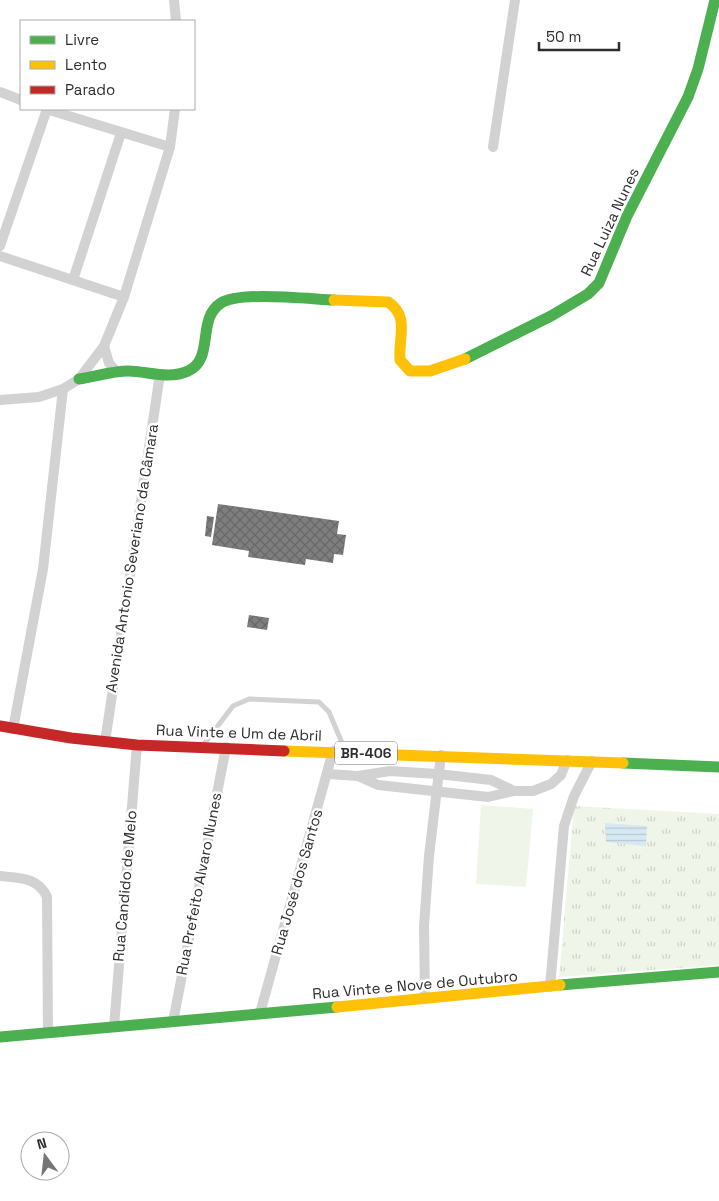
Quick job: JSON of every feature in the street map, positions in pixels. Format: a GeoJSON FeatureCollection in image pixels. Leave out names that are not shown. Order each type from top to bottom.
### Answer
{"type":"FeatureCollection","features":[{"type":"Feature","properties":{"kind":"street"},"geometry":{"type":"LineString","coordinates":[[174,0],[176,20]]}},
{"type":"Feature","properties":{"kind":"street"},"geometry":{"type":"LineString","coordinates":[[494,147],[515,0]]}},
{"type":"Feature","properties":{"kind":"street","name":"Rua Luiza Nunes"},"geometry":{"type":"LineString","coordinates":[[160,374],[176,374],[195,367],[202,354],[211,311],[216,304],[237,297],[388,302],[395,306],[402,317],[399,358],[405,371],[415,373],[442,368],[484,352],[571,304],[597,286],[627,216],[688,97],[698,69],[715,0]]}},
{"type":"Feature","properties":{"kind":"street"},"geometry":{"type":"LineString","coordinates":[[0,92],[20,100]]}},
{"type":"Feature","properties":{"kind":"street"},"geometry":{"type":"LineString","coordinates":[[0,246],[47,110]]}},
{"type":"Feature","properties":{"kind":"street"},"geometry":{"type":"LineString","coordinates":[[50,110],[170,147]]}},
{"type":"Feature","properties":{"kind":"street"},"geometry":{"type":"LineString","coordinates":[[0,400],[39,397],[63,389],[78,379],[104,346],[124,297],[170,147],[175,110]]}},
{"type":"Feature","properties":{"kind":"street"},"geometry":{"type":"LineString","coordinates":[[73,280],[121,133]]}},
{"type":"Feature","properties":{"kind":"street"},"geometry":{"type":"LineString","coordinates":[[0,256],[124,297]]}},
{"type":"Feature","properties":{"kind":"street"},"geometry":{"type":"LineString","coordinates":[[104,346],[109,363],[117,372]]}},
{"type":"Feature","properties":{"kind":"street"},"geometry":{"type":"LineString","coordinates":[[78,379],[117,372],[160,374]]}},
{"type":"Feature","properties":{"kind":"street","name":"Avenida Antonio Severiano da Câmara"},"geometry":{"type":"LineString","coordinates":[[104,742],[160,374]]}},
{"type":"Feature","properties":{"kind":"street"},"geometry":{"type":"LineString","coordinates":[[14,729],[43,569],[63,389]]}},
{"type":"Feature","properties":{"kind":"street","name":"Rua Vinte e Um de Abril"},"geometry":{"type":"LineString","coordinates":[[0,726],[104,742],[137,745],[719,766]]}},
{"type":"Feature","properties":{"kind":"street","name":"Rua Candido de Melo"},"geometry":{"type":"LineString","coordinates":[[114,1027],[137,745]]}},
{"type":"Feature","properties":{"kind":"street","name":"Rua Prefeito Alvaro Nunes"},"geometry":{"type":"LineString","coordinates":[[173,1022],[226,747]]}},
{"type":"Feature","properties":{"kind":"street","name":"Rua José dos Santos"},"geometry":{"type":"LineString","coordinates":[[260,1013],[333,751]]}},
{"type":"Feature","properties":{"kind":"street"},"geometry":{"type":"LineString","coordinates":[[425,998],[424,926],[441,755]]}},
{"type":"Feature","properties":{"kind":"street"},"geometry":{"type":"LineString","coordinates":[[358,776],[378,785],[488,797],[514,791],[533,791],[551,784],[561,775],[568,760]]}},
{"type":"Feature","properties":{"kind":"street"},"geometry":{"type":"LineString","coordinates":[[550,987],[564,826],[574,796],[592,760]]}},
{"type":"Feature","properties":{"kind":"street"},"geometry":{"type":"LineString","coordinates":[[328,774],[358,776],[390,770],[438,774],[492,780],[514,791]]}},
{"type":"Feature","properties":{"kind":"street"},"geometry":{"type":"LineString","coordinates":[[0,876],[34,882],[42,887],[47,897],[48,1033]]}},
{"type":"Feature","properties":{"kind":"street","name":"Rua Vinte e Nove de Outubro"},"geometry":{"type":"LineString","coordinates":[[0,1036],[173,1022],[629,978],[719,972]]}},
{"type":"Feature","properties":{"kind":"lane"},"geometry":{"type":"LineString","coordinates":[[203,747],[233,706],[249,699],[319,702],[329,712],[346,752]]}},
{"type":"Feature","properties":{"kind":"green space"},"geometry":{"type":"Polygon","coordinates":[[[481,805],[533,809],[526,887],[476,884],[481,805]]]}},
{"type":"Feature","properties":{"kind":"green space"},"geometry":{"type":"Polygon","coordinates":[[[574,806],[719,814],[719,965],[559,977],[574,806]]]}},
{"type":"Feature","properties":{"kind":"shaded area"},"geometry":{"type":"Polygon","coordinates":[[[605,823],[647,826],[646,846],[606,842],[605,823]]]}},
{"type":"Feature","properties":{"kind":"building"},"geometry":{"type":"Polygon","coordinates":[[[218,504],[339,521],[337,534],[346,535],[343,555],[334,554],[333,563],[306,559],[305,565],[248,557],[249,551],[212,545],[218,504]]]}},
{"type":"Feature","properties":{"kind":"building"},"geometry":{"type":"Polygon","coordinates":[[[207,516],[214,517],[211,537],[205,536],[207,516]]]}},
{"type":"Feature","properties":{"kind":"building"},"geometry":{"type":"Polygon","coordinates":[[[249,615],[269,618],[267,630],[247,627],[249,615]]]}},
{"type":"Feature","properties":{"kind":"traffic: fast"},"geometry":{"type":"LineString","coordinates":[[465,359],[551,316],[588,294],[599,283],[627,216],[688,97],[698,69],[715,0]]}},
{"type":"Feature","properties":{"kind":"traffic: fast"},"geometry":{"type":"LineString","coordinates":[[79,379],[122,371],[166,375],[181,374],[188,371],[201,358],[209,319],[214,310],[221,303],[230,299],[243,297],[292,297],[334,300]]}},
{"type":"Feature","properties":{"kind":"traffic: fast"},"geometry":{"type":"LineString","coordinates":[[623,763],[719,767]]}},
{"type":"Feature","properties":{"kind":"traffic: fast"},"geometry":{"type":"LineString","coordinates":[[560,985],[719,972]]}},
{"type":"Feature","properties":{"kind":"traffic: fast"},"geometry":{"type":"LineString","coordinates":[[0,1037],[337,1007]]}},
{"type":"Feature","properties":{"kind":"traffic: slow"},"geometry":{"type":"LineString","coordinates":[[334,300],[388,302],[395,308],[399,314],[402,328],[400,360],[410,371],[430,371],[465,359]]}},
{"type":"Feature","properties":{"kind":"traffic: slow"},"geometry":{"type":"LineString","coordinates":[[284,751],[623,763]]}},
{"type":"Feature","properties":{"kind":"traffic: slow"},"geometry":{"type":"LineString","coordinates":[[337,1007],[560,985]]}},
{"type":"Feature","properties":{"kind":"traffic: jam"},"geometry":{"type":"LineString","coordinates":[[0,726],[71,738],[137,745],[284,751]]}}]}
